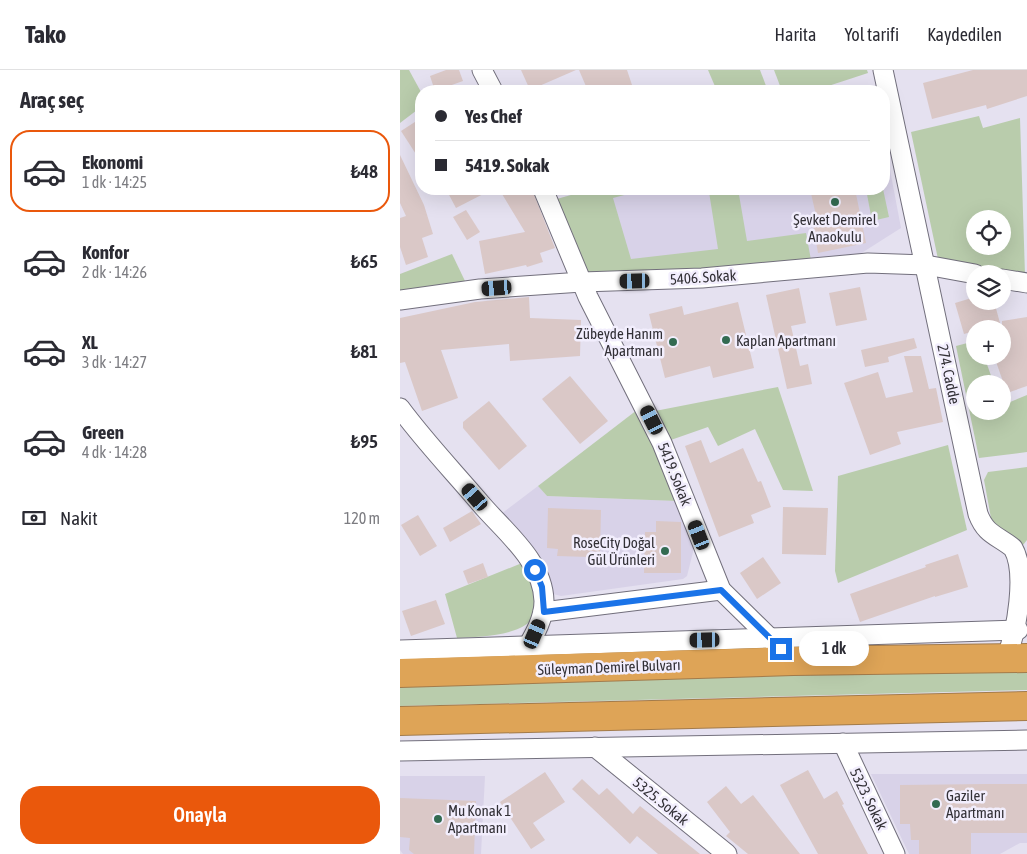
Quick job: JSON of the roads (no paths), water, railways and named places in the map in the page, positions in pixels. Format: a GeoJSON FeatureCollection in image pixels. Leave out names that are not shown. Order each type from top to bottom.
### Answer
{"type":"FeatureCollection","features":[{"type":"Feature","properties":{"kind":"highway","name":"Süleyman Demirel Bulvarı"},"geometry":{"type":"LineString","coordinates":[[400,673],[793,661],[1016,658]]}},
{"type":"Feature","properties":{"kind":"highway"},"geometry":{"type":"LineString","coordinates":[[400,720],[1027,706]]}},
{"type":"Feature","properties":{"kind":"street"},"geometry":{"type":"LineString","coordinates":[[482,70],[490,85]]}},
{"type":"Feature","properties":{"kind":"street","name":"274. Cadde"},"geometry":{"type":"LineString","coordinates":[[886,72],[889,85]]}},
{"type":"Feature","properties":{"kind":"street","name":"274. Cadde"},"geometry":{"type":"LineString","coordinates":[[890,91],[978,514],[985,529],[1015,549],[1020,555],[1026,573],[1025,603],[1018,630],[1016,658]]}},
{"type":"Feature","properties":{"kind":"street","name":"5419. Sokak"},"geometry":{"type":"LineString","coordinates":[[545,195],[599,320],[662,442],[721,590],[793,661]]}},
{"type":"Feature","properties":{"kind":"street","name":"5406. Sokak"},"geometry":{"type":"LineString","coordinates":[[400,300],[480,289],[582,282],[702,278],[868,263],[926,265],[966,272]]}},
{"type":"Feature","properties":{"kind":"street"},"geometry":{"type":"LineString","coordinates":[[1011,280],[1027,283]]}},
{"type":"Feature","properties":{"kind":"street"},"geometry":{"type":"LineString","coordinates":[[400,408],[416,430],[527,556],[535,570],[542,587],[544,612],[535,634],[521,658],[511,670]]}},
{"type":"Feature","properties":{"kind":"street"},"geometry":{"type":"LineString","coordinates":[[544,612],[721,590]]}},
{"type":"Feature","properties":{"kind":"street"},"geometry":{"type":"LineString","coordinates":[[400,650],[1018,630]]}},
{"type":"Feature","properties":{"kind":"street"},"geometry":{"type":"LineString","coordinates":[[400,751],[1027,740]]}},
{"type":"Feature","properties":{"kind":"street","name":"5323. Sokak"},"geometry":{"type":"LineString","coordinates":[[843,743],[896,854]]}},
{"type":"Feature","properties":{"kind":"street","name":"5325. Sokak"},"geometry":{"type":"LineString","coordinates":[[595,748],[727,854]]}},
{"type":"Feature","properties":{"kind":"place","name":"Şevket Demirel Anaokulu"},"geometry":{"type":"Point","coordinates":[835,202]}},
{"type":"Feature","properties":{"kind":"place","name":"Kaplan Apartmanı"},"geometry":{"type":"Point","coordinates":[726,340]}},
{"type":"Feature","properties":{"kind":"place","name":"Zübeyde Hanım Apartmanı"},"geometry":{"type":"Point","coordinates":[673,342]}},
{"type":"Feature","properties":{"kind":"place","name":"RoseCity Doğal Gül Ürünleri"},"geometry":{"type":"Point","coordinates":[665,551]}},
{"type":"Feature","properties":{"kind":"place","name":"Gaziler Apartmanı"},"geometry":{"type":"Point","coordinates":[936,804]}},
{"type":"Feature","properties":{"kind":"place","name":"Mu Konak 1 Apartmanı"},"geometry":{"type":"Point","coordinates":[438,819]}}]}
